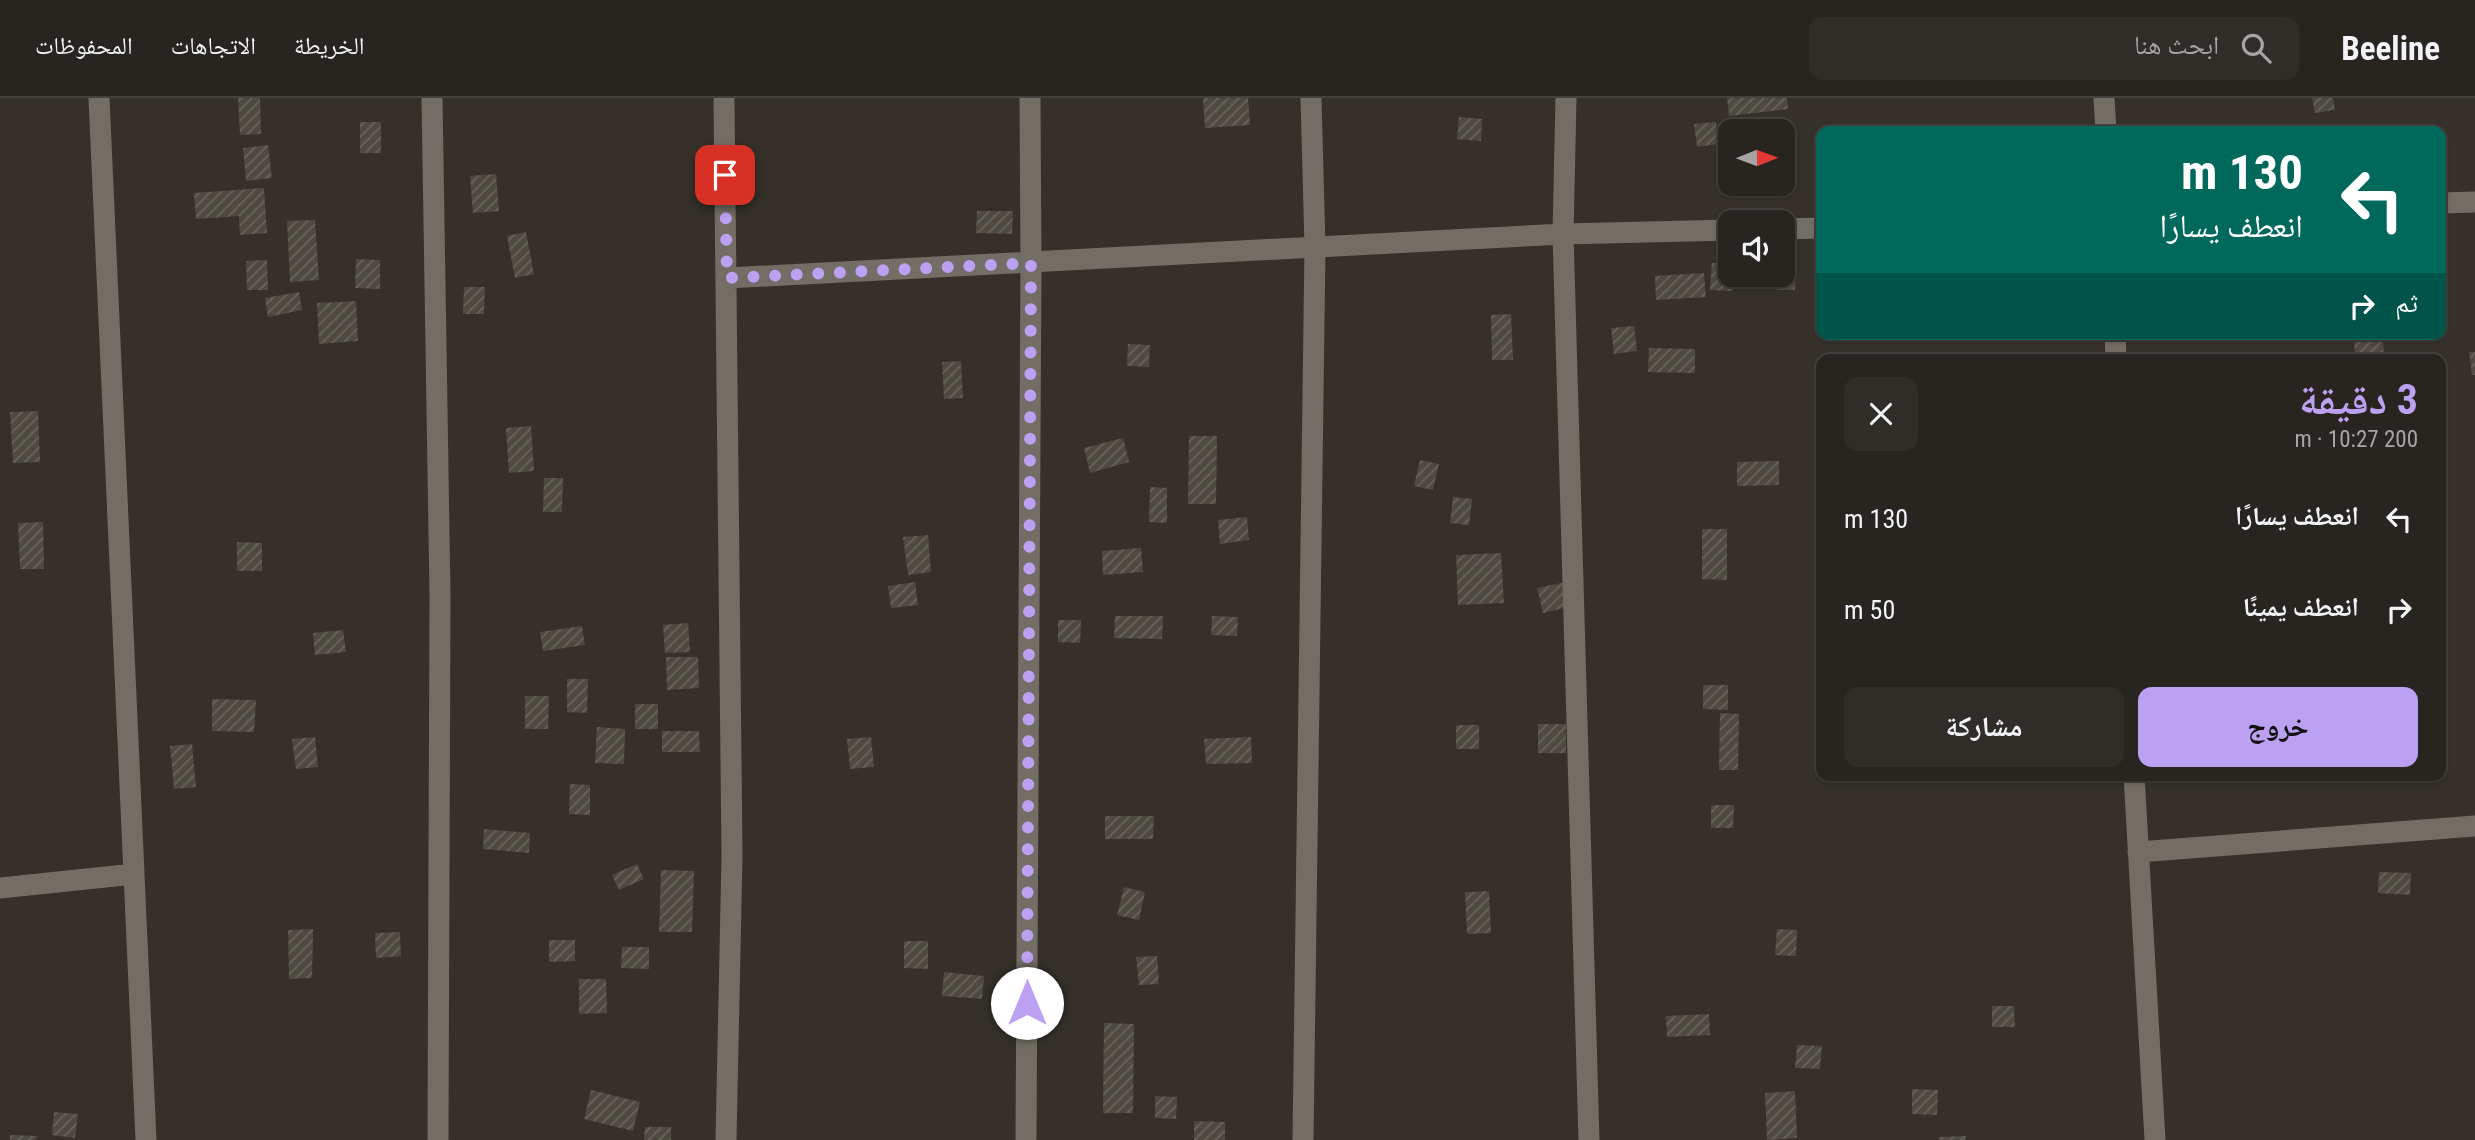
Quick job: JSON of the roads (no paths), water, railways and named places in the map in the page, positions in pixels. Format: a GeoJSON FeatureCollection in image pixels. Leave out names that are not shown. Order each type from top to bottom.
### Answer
{"type":"FeatureCollection","features":[{"type":"Feature","properties":{"kind":"street"},"geometry":{"type":"LineString","coordinates":[[99,98],[146,1140]]}},
{"type":"Feature","properties":{"kind":"street"},"geometry":{"type":"LineString","coordinates":[[432,98],[440,595],[438,1140]]}},
{"type":"Feature","properties":{"kind":"street"},"geometry":{"type":"LineString","coordinates":[[724,98],[732,856],[726,1140]]}},
{"type":"Feature","properties":{"kind":"street"},"geometry":{"type":"LineString","coordinates":[[1026,1140],[1030,98]]}},
{"type":"Feature","properties":{"kind":"street"},"geometry":{"type":"LineString","coordinates":[[1303,1140],[1315,247],[1311,98]]}},
{"type":"Feature","properties":{"kind":"street"},"geometry":{"type":"LineString","coordinates":[[1566,98],[1563,233],[1589,1140]]}},
{"type":"Feature","properties":{"kind":"street"},"geometry":{"type":"LineString","coordinates":[[2104,98],[2106,126]]}},
{"type":"Feature","properties":{"kind":"street"},"geometry":{"type":"LineString","coordinates":[[2446,204],[2475,202]]}},
{"type":"Feature","properties":{"kind":"street"},"geometry":{"type":"LineString","coordinates":[[1795,229],[1816,228]]}},
{"type":"Feature","properties":{"kind":"street"},"geometry":{"type":"LineString","coordinates":[[727,278],[1563,233],[1718,230]]}},
{"type":"Feature","properties":{"kind":"street"},"geometry":{"type":"LineString","coordinates":[[2134,781],[2155,1140]]}},
{"type":"Feature","properties":{"kind":"street"},"geometry":{"type":"LineString","coordinates":[[2138,852],[2475,826]]}},
{"type":"Feature","properties":{"kind":"street"},"geometry":{"type":"LineString","coordinates":[[0,888],[134,874]]}}]}
